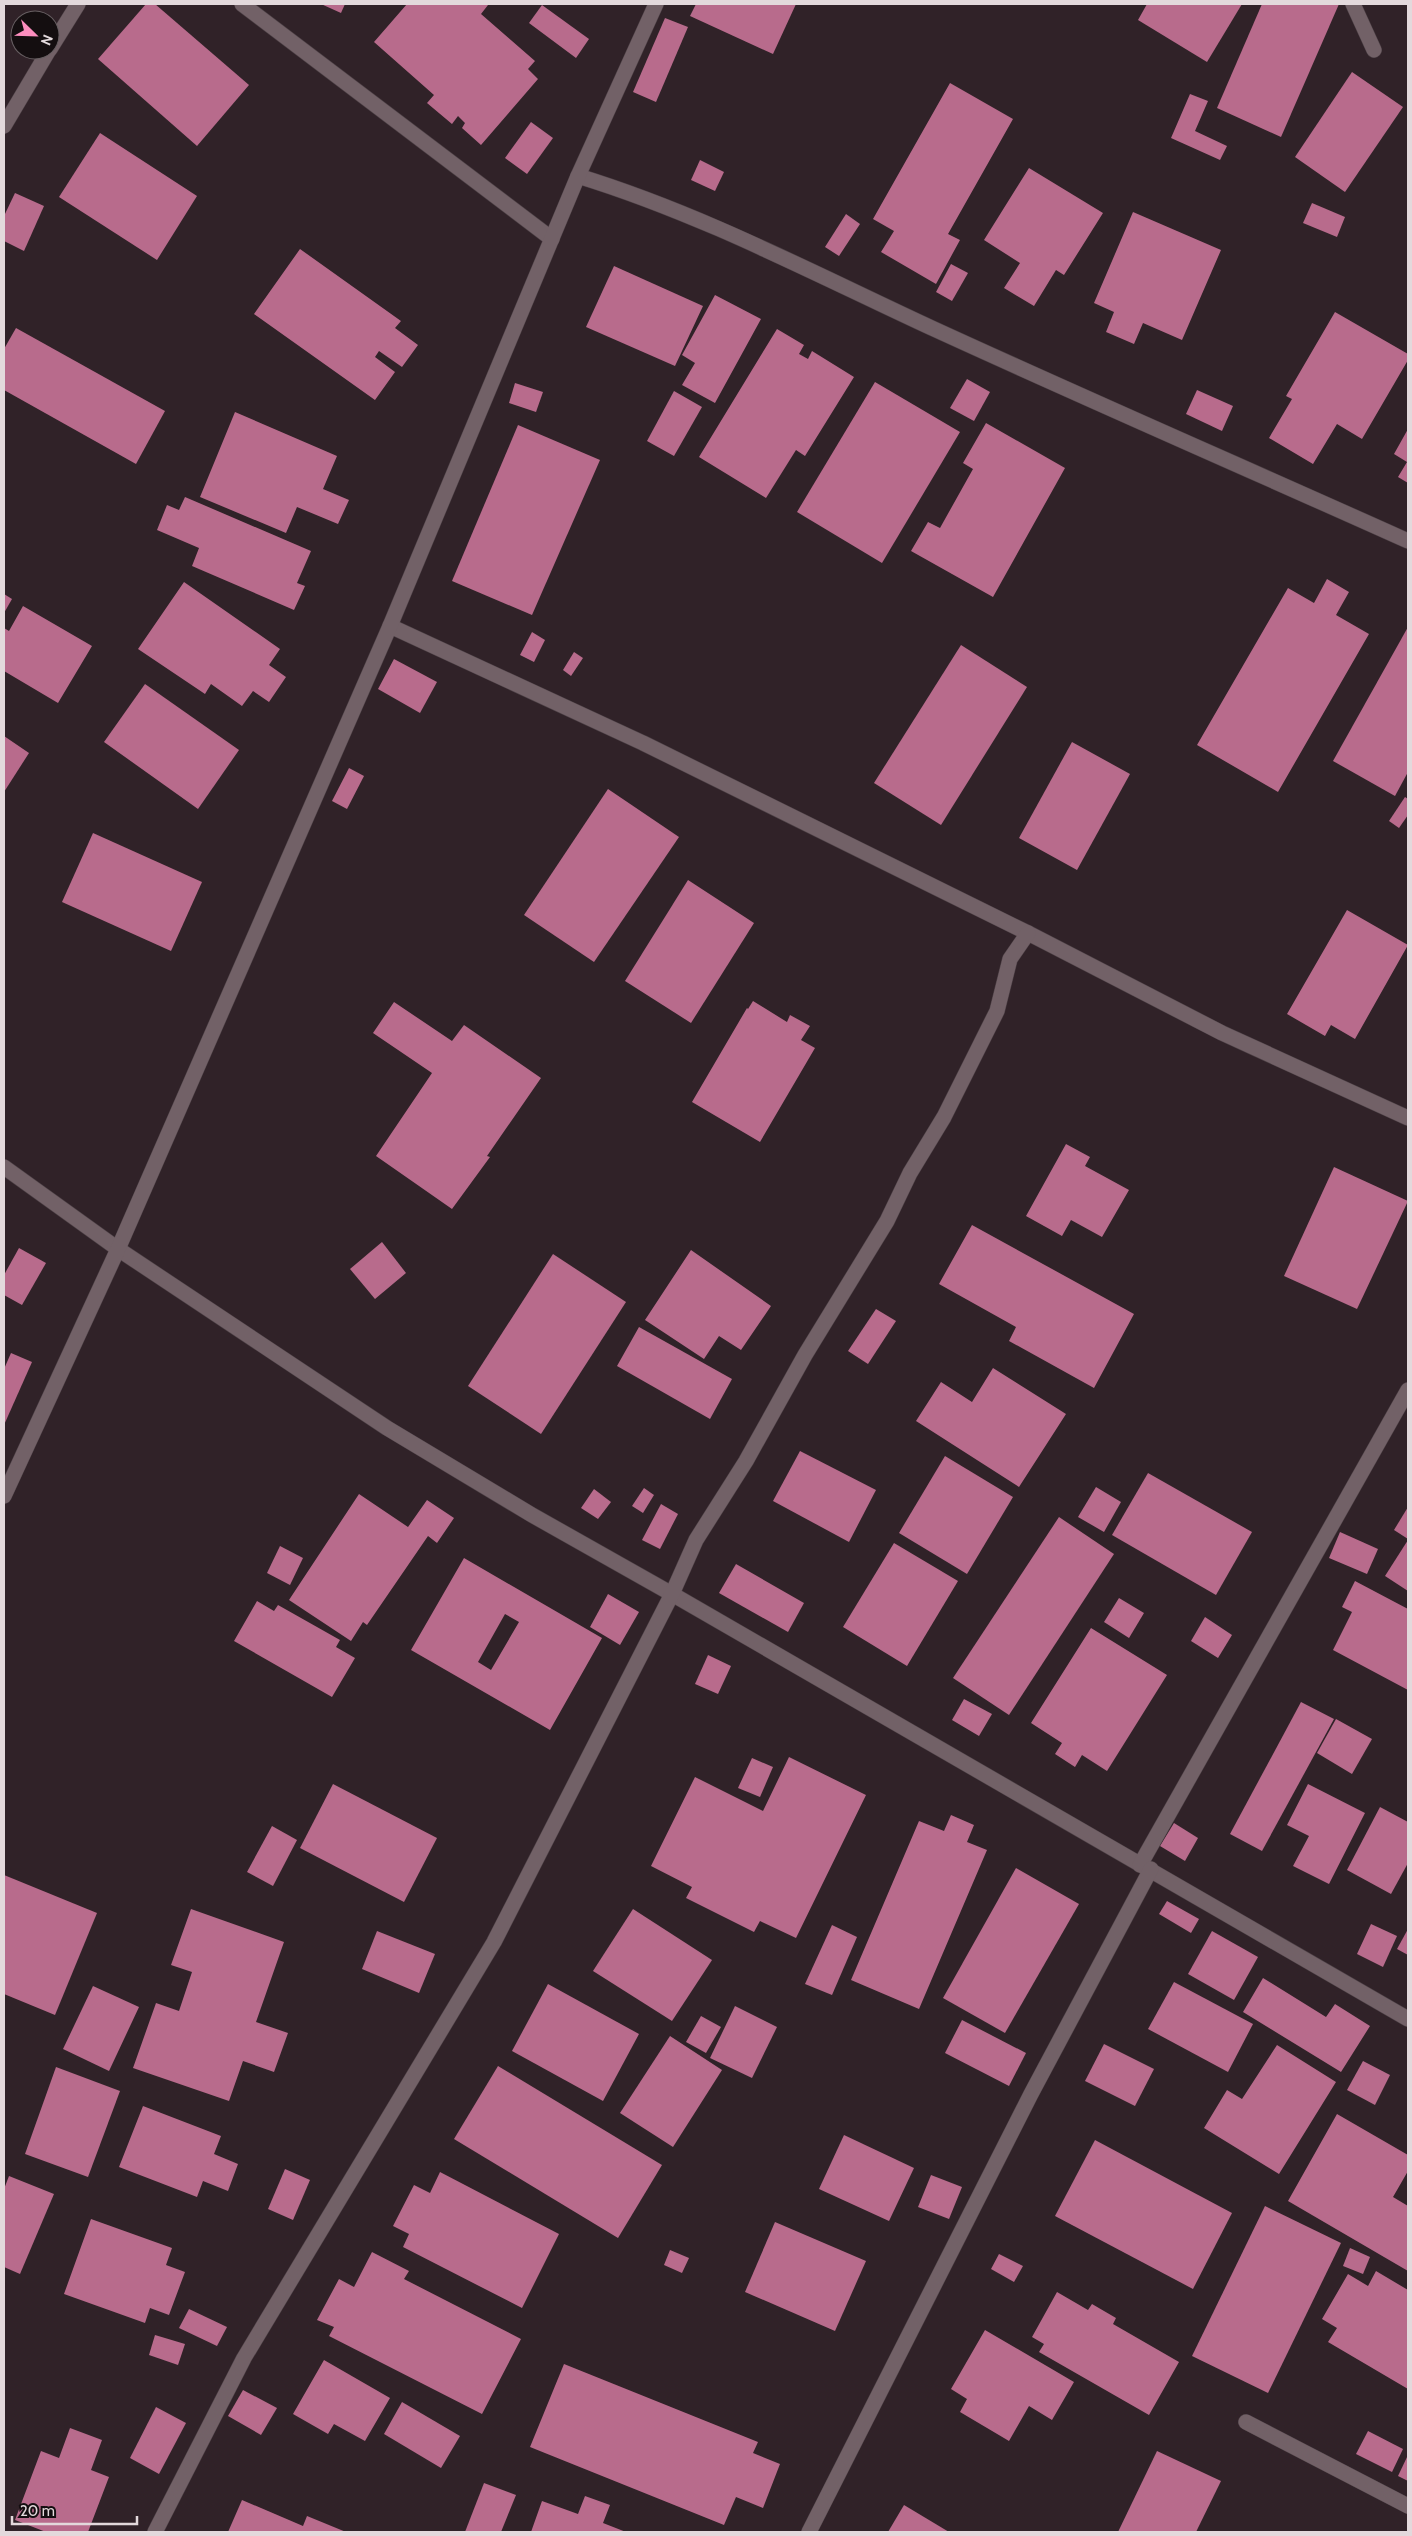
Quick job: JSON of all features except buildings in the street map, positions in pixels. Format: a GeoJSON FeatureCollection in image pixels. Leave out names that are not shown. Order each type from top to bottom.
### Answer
{"type":"FeatureCollection","features":[{"type":"Feature","properties":{"kind":"street"},"geometry":{"type":"LineString","coordinates":[[60,33],[78,4]]}},
{"type":"Feature","properties":{"kind":"street"},"geometry":{"type":"LineString","coordinates":[[242,4],[552,240]]}},
{"type":"Feature","properties":{"kind":"street"},"geometry":{"type":"LineString","coordinates":[[4,1496],[118,1250],[390,626],[578,176],[656,4]]}},
{"type":"Feature","properties":{"kind":"street"},"geometry":{"type":"LineString","coordinates":[[1353,4],[1374,50]]}},
{"type":"Feature","properties":{"kind":"street"},"geometry":{"type":"LineString","coordinates":[[4,126],[43,60]]}},
{"type":"Feature","properties":{"kind":"street"},"geometry":{"type":"LineString","coordinates":[[578,176],[634,193],[702,222],[936,330],[1408,541]]}},
{"type":"Feature","properties":{"kind":"street"},"geometry":{"type":"LineString","coordinates":[[390,626],[643,743],[1028,933],[1222,1033],[1408,1118]]}},
{"type":"Feature","properties":{"kind":"street"},"geometry":{"type":"LineString","coordinates":[[155,2532],[244,2358],[494,1942],[672,1594],[696,1540],[746,1461],[805,1355],[887,1221],[910,1173],[944,1117],[997,1011],[1010,959],[1028,933]]}},
{"type":"Feature","properties":{"kind":"street"},"geometry":{"type":"LineString","coordinates":[[4,1167],[118,1250],[387,1428],[532,1515],[1408,2020]]}},
{"type":"Feature","properties":{"kind":"street"},"geometry":{"type":"LineString","coordinates":[[809,2532],[1145,1867],[1408,1390]]}},
{"type":"Feature","properties":{"kind":"street"},"geometry":{"type":"LineString","coordinates":[[1246,2422],[1408,2506]]}}]}
